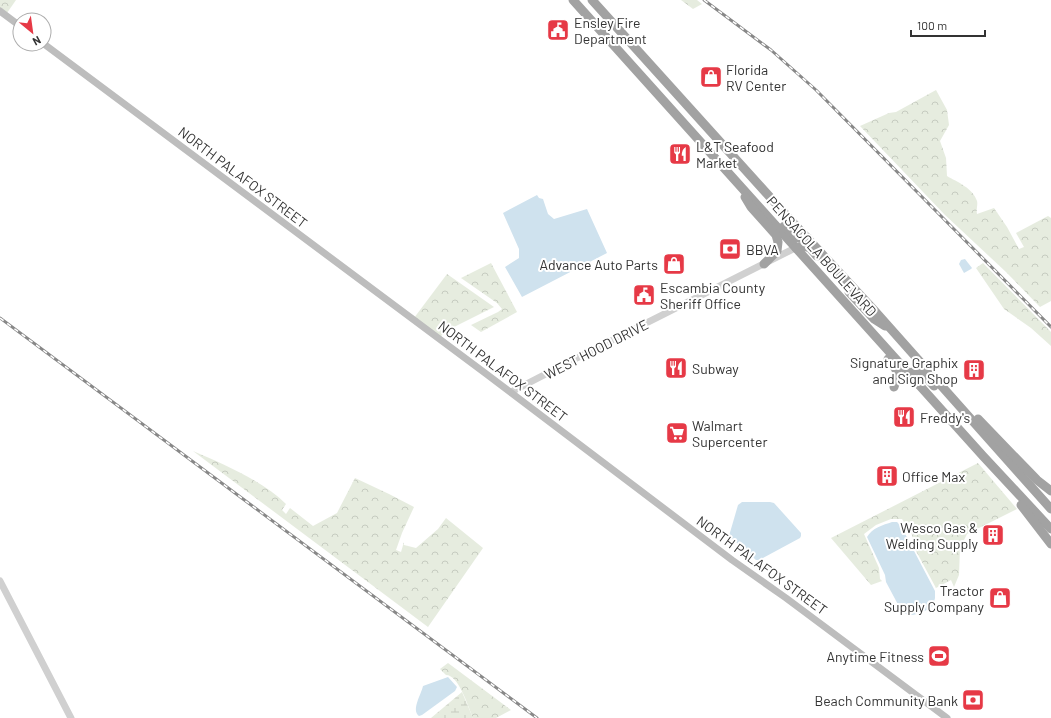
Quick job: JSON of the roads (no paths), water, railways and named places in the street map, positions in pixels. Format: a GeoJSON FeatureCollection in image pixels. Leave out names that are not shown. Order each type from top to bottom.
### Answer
{"type":"FeatureCollection","features":[{"type":"Feature","properties":{"kind":"highway","name":"PENSACOLA BOULEVARD"},"geometry":{"type":"LineString","coordinates":[[573,0],[1051,529]]}},
{"type":"Feature","properties":{"kind":"highway"},"geometry":{"type":"LineString","coordinates":[[580,0],[615,39],[620,43],[631,43]]}},
{"type":"Feature","properties":{"kind":"highway","name":"PENSACOLA BOULEVARD"},"geometry":{"type":"LineString","coordinates":[[592,0],[694,114],[892,330],[1051,508]]}},
{"type":"Feature","properties":{"kind":"highway"},"geometry":{"type":"LineString","coordinates":[[617,50],[627,50],[633,53],[673,96],[694,114]]}},
{"type":"Feature","properties":{"kind":"highway"},"geometry":{"type":"LineString","coordinates":[[732,177],[749,188],[797,238],[808,238]]}},
{"type":"Feature","properties":{"kind":"highway"},"geometry":{"type":"LineString","coordinates":[[739,185],[751,207],[776,235],[778,242],[777,251],[764,264]]}},
{"type":"Feature","properties":{"kind":"highway"},"geometry":{"type":"LineString","coordinates":[[796,248],[803,246],[810,248],[874,319],[892,330]]}},
{"type":"Feature","properties":{"kind":"highway"},"geometry":{"type":"LineString","coordinates":[[867,327],[871,340],[896,368],[897,375],[894,387]]}},
{"type":"Feature","properties":{"kind":"highway"},"geometry":{"type":"LineString","coordinates":[[909,373],[913,371],[919,372],[926,377],[971,428],[986,436]]}},
{"type":"Feature","properties":{"kind":"highway"},"geometry":{"type":"LineString","coordinates":[[939,383],[974,414],[1037,480],[1051,491]]}},
{"type":"Feature","properties":{"kind":"highway"},"geometry":{"type":"LineString","coordinates":[[984,456],[1051,544]]}},
{"type":"Feature","properties":{"kind":"main road"},"geometry":{"type":"LineString","coordinates":[[0,11],[12,20]]}},
{"type":"Feature","properties":{"kind":"main road","name":"NORTH PALAFOX STREET"},"geometry":{"type":"LineString","coordinates":[[52,50],[511,392],[726,555],[947,718]]}},
{"type":"Feature","properties":{"kind":"street","name":"WEST HOOD DRIVE"},"geometry":{"type":"LineString","coordinates":[[511,392],[796,248],[808,238]]}},
{"type":"Feature","properties":{"kind":"street"},"geometry":{"type":"LineString","coordinates":[[0,581],[71,718]]}},
{"type":"Feature","properties":{"kind":"water"},"geometry":{"type":"Polygon","coordinates":[[[537,195],[539,198],[543,199],[548,214],[554,219],[587,209],[607,253],[522,297],[505,267],[519,258],[519,249],[503,213],[537,195]]]}},
{"type":"Feature","properties":{"kind":"water"},"geometry":{"type":"Polygon","coordinates":[[[965,259],[972,268],[964,273],[959,264],[961,260],[965,259]]]}},
{"type":"Feature","properties":{"kind":"water"},"geometry":{"type":"Polygon","coordinates":[[[742,502],[774,503],[801,533],[800,538],[759,560],[756,560],[729,536],[738,505],[742,502]]]}},
{"type":"Feature","properties":{"kind":"water"},"geometry":{"type":"Polygon","coordinates":[[[892,522],[897,522],[901,526],[935,591],[933,606],[918,614],[909,615],[902,612],[886,582],[885,575],[867,537],[875,529],[892,522]]]}},
{"type":"Feature","properties":{"kind":"water"},"geometry":{"type":"Polygon","coordinates":[[[448,677],[457,687],[455,691],[419,716],[416,706],[423,686],[448,677]]]}},
{"type":"Feature","properties":{"kind":"railway"},"geometry":{"type":"LineString","coordinates":[[704,0],[771,50],[816,90],[1051,327]]}},
{"type":"Feature","properties":{"kind":"railway"},"geometry":{"type":"LineString","coordinates":[[0,318],[537,718]]}},
{"type":"Feature","properties":{"kind":"place","name":"Ensley Fire Department"},"geometry":{"type":"Point","coordinates":[558,30]}},
{"type":"Feature","properties":{"kind":"place","name":"Florida RV Center"},"geometry":{"type":"Point","coordinates":[711,77]}},
{"type":"Feature","properties":{"kind":"place","name":"L&T Seafood Market"},"geometry":{"type":"Point","coordinates":[680,154]}},
{"type":"Feature","properties":{"kind":"place","name":"BBVA"},"geometry":{"type":"Point","coordinates":[730,249]}},
{"type":"Feature","properties":{"kind":"place","name":"Advance Auto Parts"},"geometry":{"type":"Point","coordinates":[674,264]}},
{"type":"Feature","properties":{"kind":"place","name":"Escambia County Sheriff Office"},"geometry":{"type":"Point","coordinates":[644,295]}},
{"type":"Feature","properties":{"kind":"place","name":"Subway"},"geometry":{"type":"Point","coordinates":[676,368]}},
{"type":"Feature","properties":{"kind":"place","name":"Signature Graphix and Sign Shop"},"geometry":{"type":"Point","coordinates":[974,370]}},
{"type":"Feature","properties":{"kind":"place","name":"Freddy's"},"geometry":{"type":"Point","coordinates":[904,417]}},
{"type":"Feature","properties":{"kind":"place","name":"Walmart Supercenter"},"geometry":{"type":"Point","coordinates":[677,433]}},
{"type":"Feature","properties":{"kind":"place","name":"Office Max"},"geometry":{"type":"Point","coordinates":[887,476]}},
{"type":"Feature","properties":{"kind":"place","name":"Wesco Gas & Welding Supply"},"geometry":{"type":"Point","coordinates":[993,535]}},
{"type":"Feature","properties":{"kind":"place","name":"Tractor Supply Company"},"geometry":{"type":"Point","coordinates":[1000,598]}},
{"type":"Feature","properties":{"kind":"place","name":"Anytime Fitness"},"geometry":{"type":"Point","coordinates":[939,656]}},
{"type":"Feature","properties":{"kind":"place","name":"Beach Community Bank"},"geometry":{"type":"Point","coordinates":[973,700]}}]}
